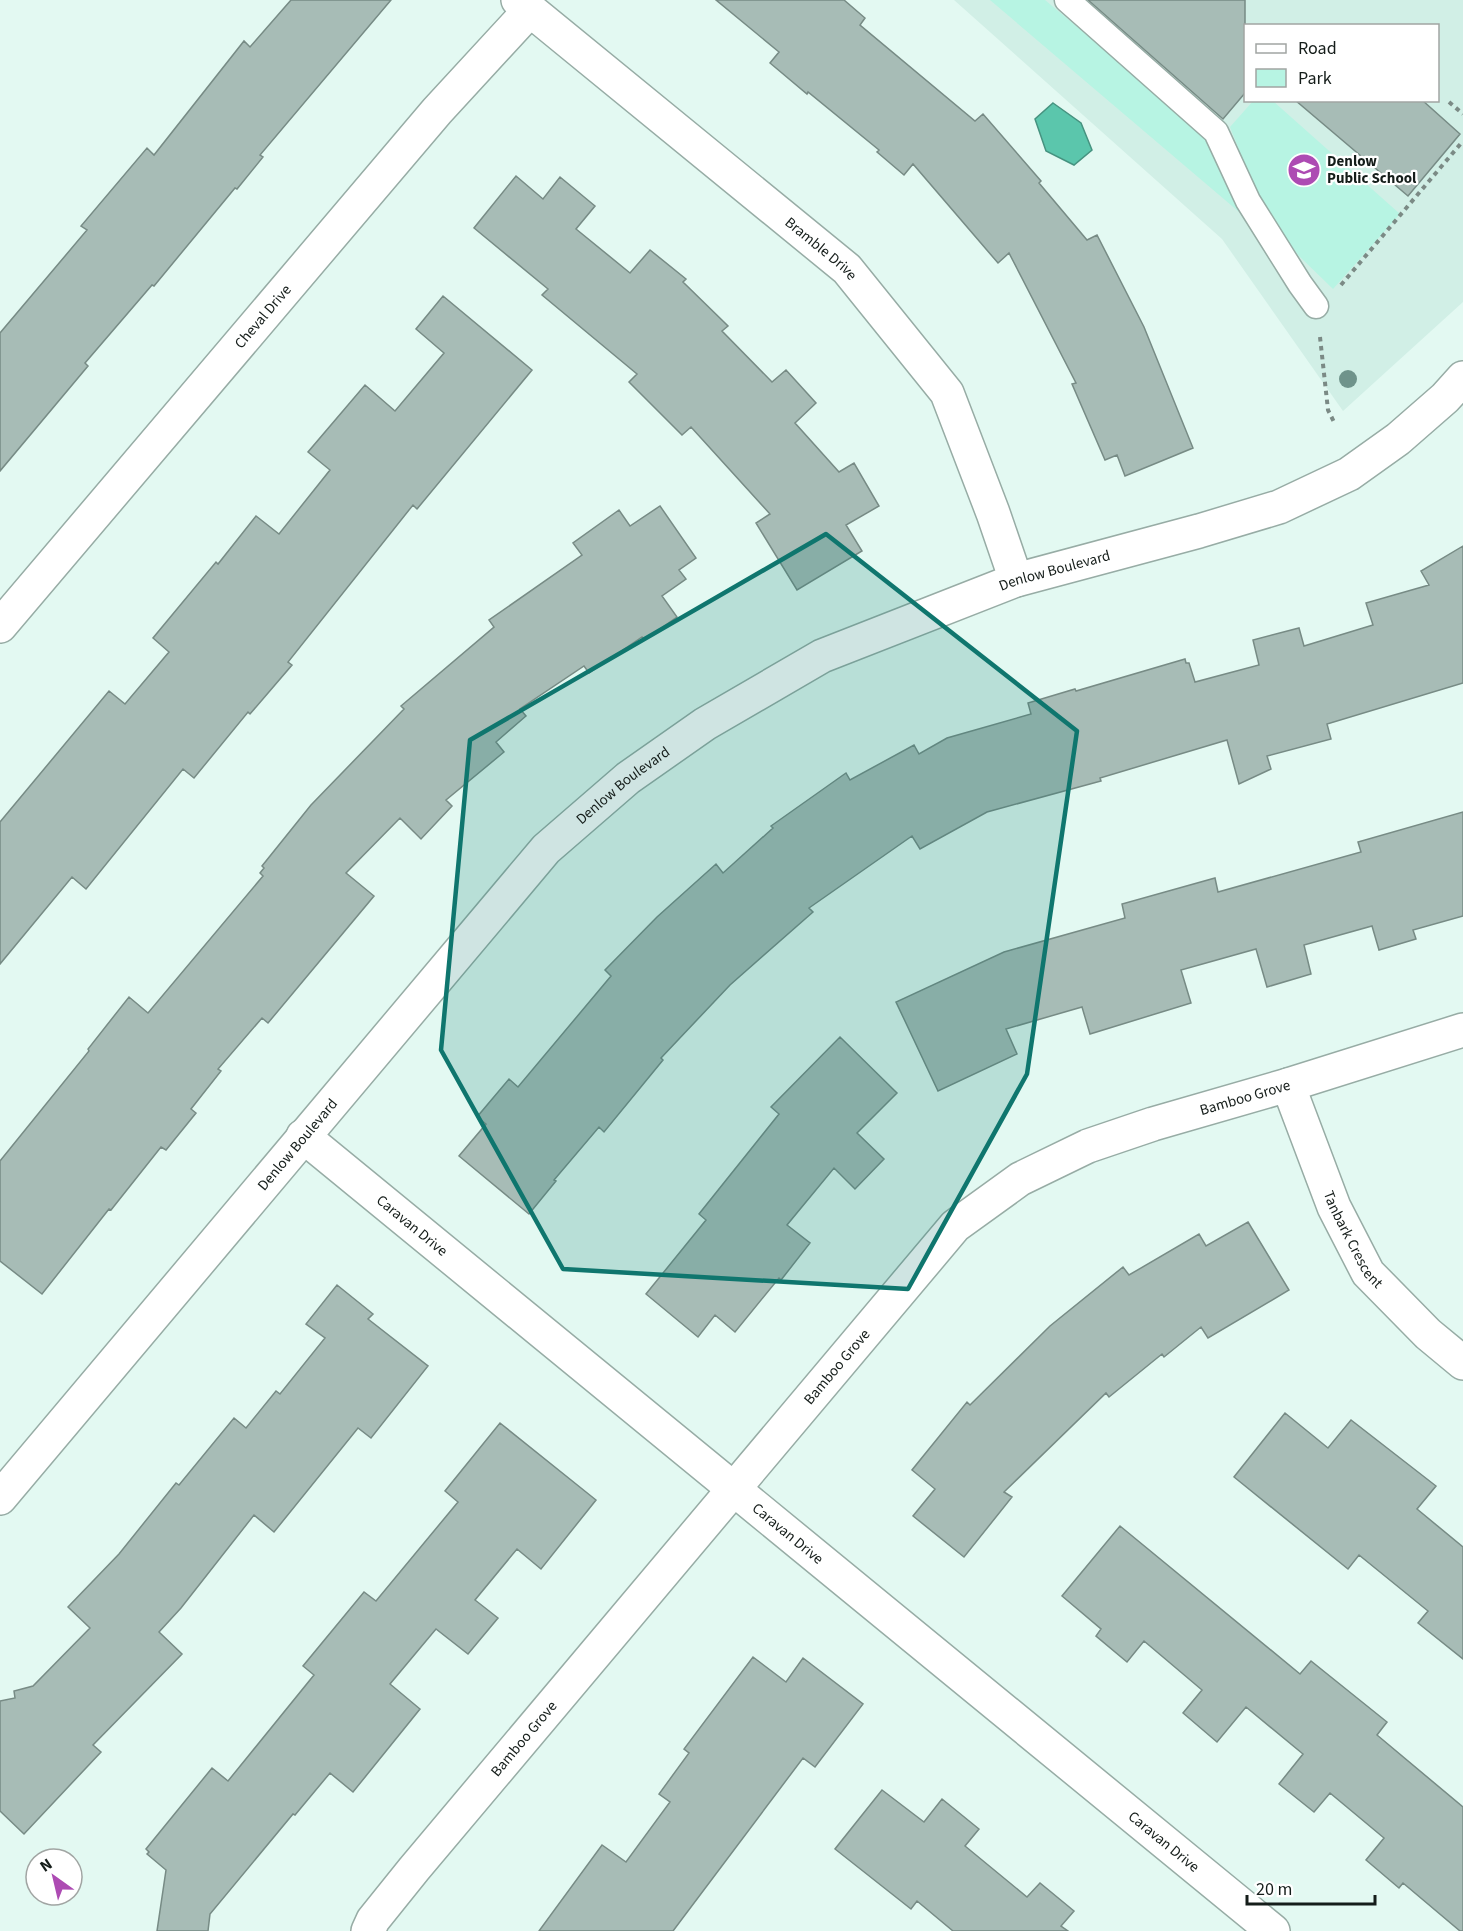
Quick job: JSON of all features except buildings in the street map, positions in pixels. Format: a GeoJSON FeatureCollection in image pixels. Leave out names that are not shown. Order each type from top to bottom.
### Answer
{"type":"FeatureCollection","features":[{"type":"Feature","properties":{"kind":"street","name":"Bramble Drive"},"geometry":{"type":"LineString","coordinates":[[524,5],[847,269],[947,393],[1016,580]]}},
{"type":"Feature","properties":{"kind":"street","name":"Cheval Drive"},"geometry":{"type":"LineString","coordinates":[[0,626],[437,111],[524,5]]}},
{"type":"Feature","properties":{"kind":"street","name":"Denlow Boulevard"},"geometry":{"type":"LineString","coordinates":[[0,1498],[546,849],[628,778],[705,724],[822,656],[1016,580],[1279,507],[1349,474],[1398,439],[1445,398],[1463,378]]}},
{"type":"Feature","properties":{"kind":"street","name":"Bamboo Grove"},"geometry":{"type":"LineString","coordinates":[[368,1931],[373,1920],[414,1869],[956,1226],[1020,1179],[1088,1146],[1153,1124],[1288,1085],[1463,1030]]}},
{"type":"Feature","properties":{"kind":"street","name":"Tanbark Crescent"},"geometry":{"type":"LineString","coordinates":[[1288,1085],[1334,1208],[1368,1273],[1428,1334],[1463,1363]]}},
{"type":"Feature","properties":{"kind":"street","name":"Caravan Drive"},"geometry":{"type":"LineString","coordinates":[[303,1136],[1273,1931]]}},
{"type":"Feature","properties":{"kind":"lane"},"geometry":{"type":"LineString","coordinates":[[1067,0],[1216,132],[1248,201],[1300,285],[1316,306]]}},
{"type":"Feature","properties":{"kind":"path"},"geometry":{"type":"LineString","coordinates":[[1449,102],[1461,113],[1463,106]]}},
{"type":"Feature","properties":{"kind":"path"},"geometry":{"type":"LineString","coordinates":[[1335,424],[1328,410],[1316,306],[1336,291],[1463,141]]}},
{"type":"Feature","properties":{"kind":"highlighted area"},"geometry":{"type":"Polygon","coordinates":[[[826,534],[1077,731],[1027,1074],[908,1289],[563,1269],[441,1050],[470,740],[826,534]]]}},
{"type":"Feature","properties":{"kind":"shaded area","name":"Denlow Public School"},"geometry":{"type":"Polygon","coordinates":[[[954,0],[1463,0],[1463,302],[1343,411],[1222,239],[954,0]]]}},
{"type":"Feature","properties":{"kind":"shaded area"},"geometry":{"type":"Polygon","coordinates":[[[1053,103],[1081,123],[1092,150],[1074,165],[1046,151],[1035,119],[1053,103]]]}},
{"type":"Feature","properties":{"kind":"green space"},"geometry":{"type":"Polygon","coordinates":[[[990,0],[1045,0],[1217,144],[1245,217],[990,0]]]}},
{"type":"Feature","properties":{"kind":"green space"},"geometry":{"type":"Polygon","coordinates":[[[1252,102],[1274,102],[1400,214],[1333,289],[1298,255],[1277,225],[1253,186],[1230,127],[1252,102]]]}},
{"type":"Feature","properties":{"kind":"place","name":"Denlow Public School"},"geometry":{"type":"Point","coordinates":[1304,170]}}]}
